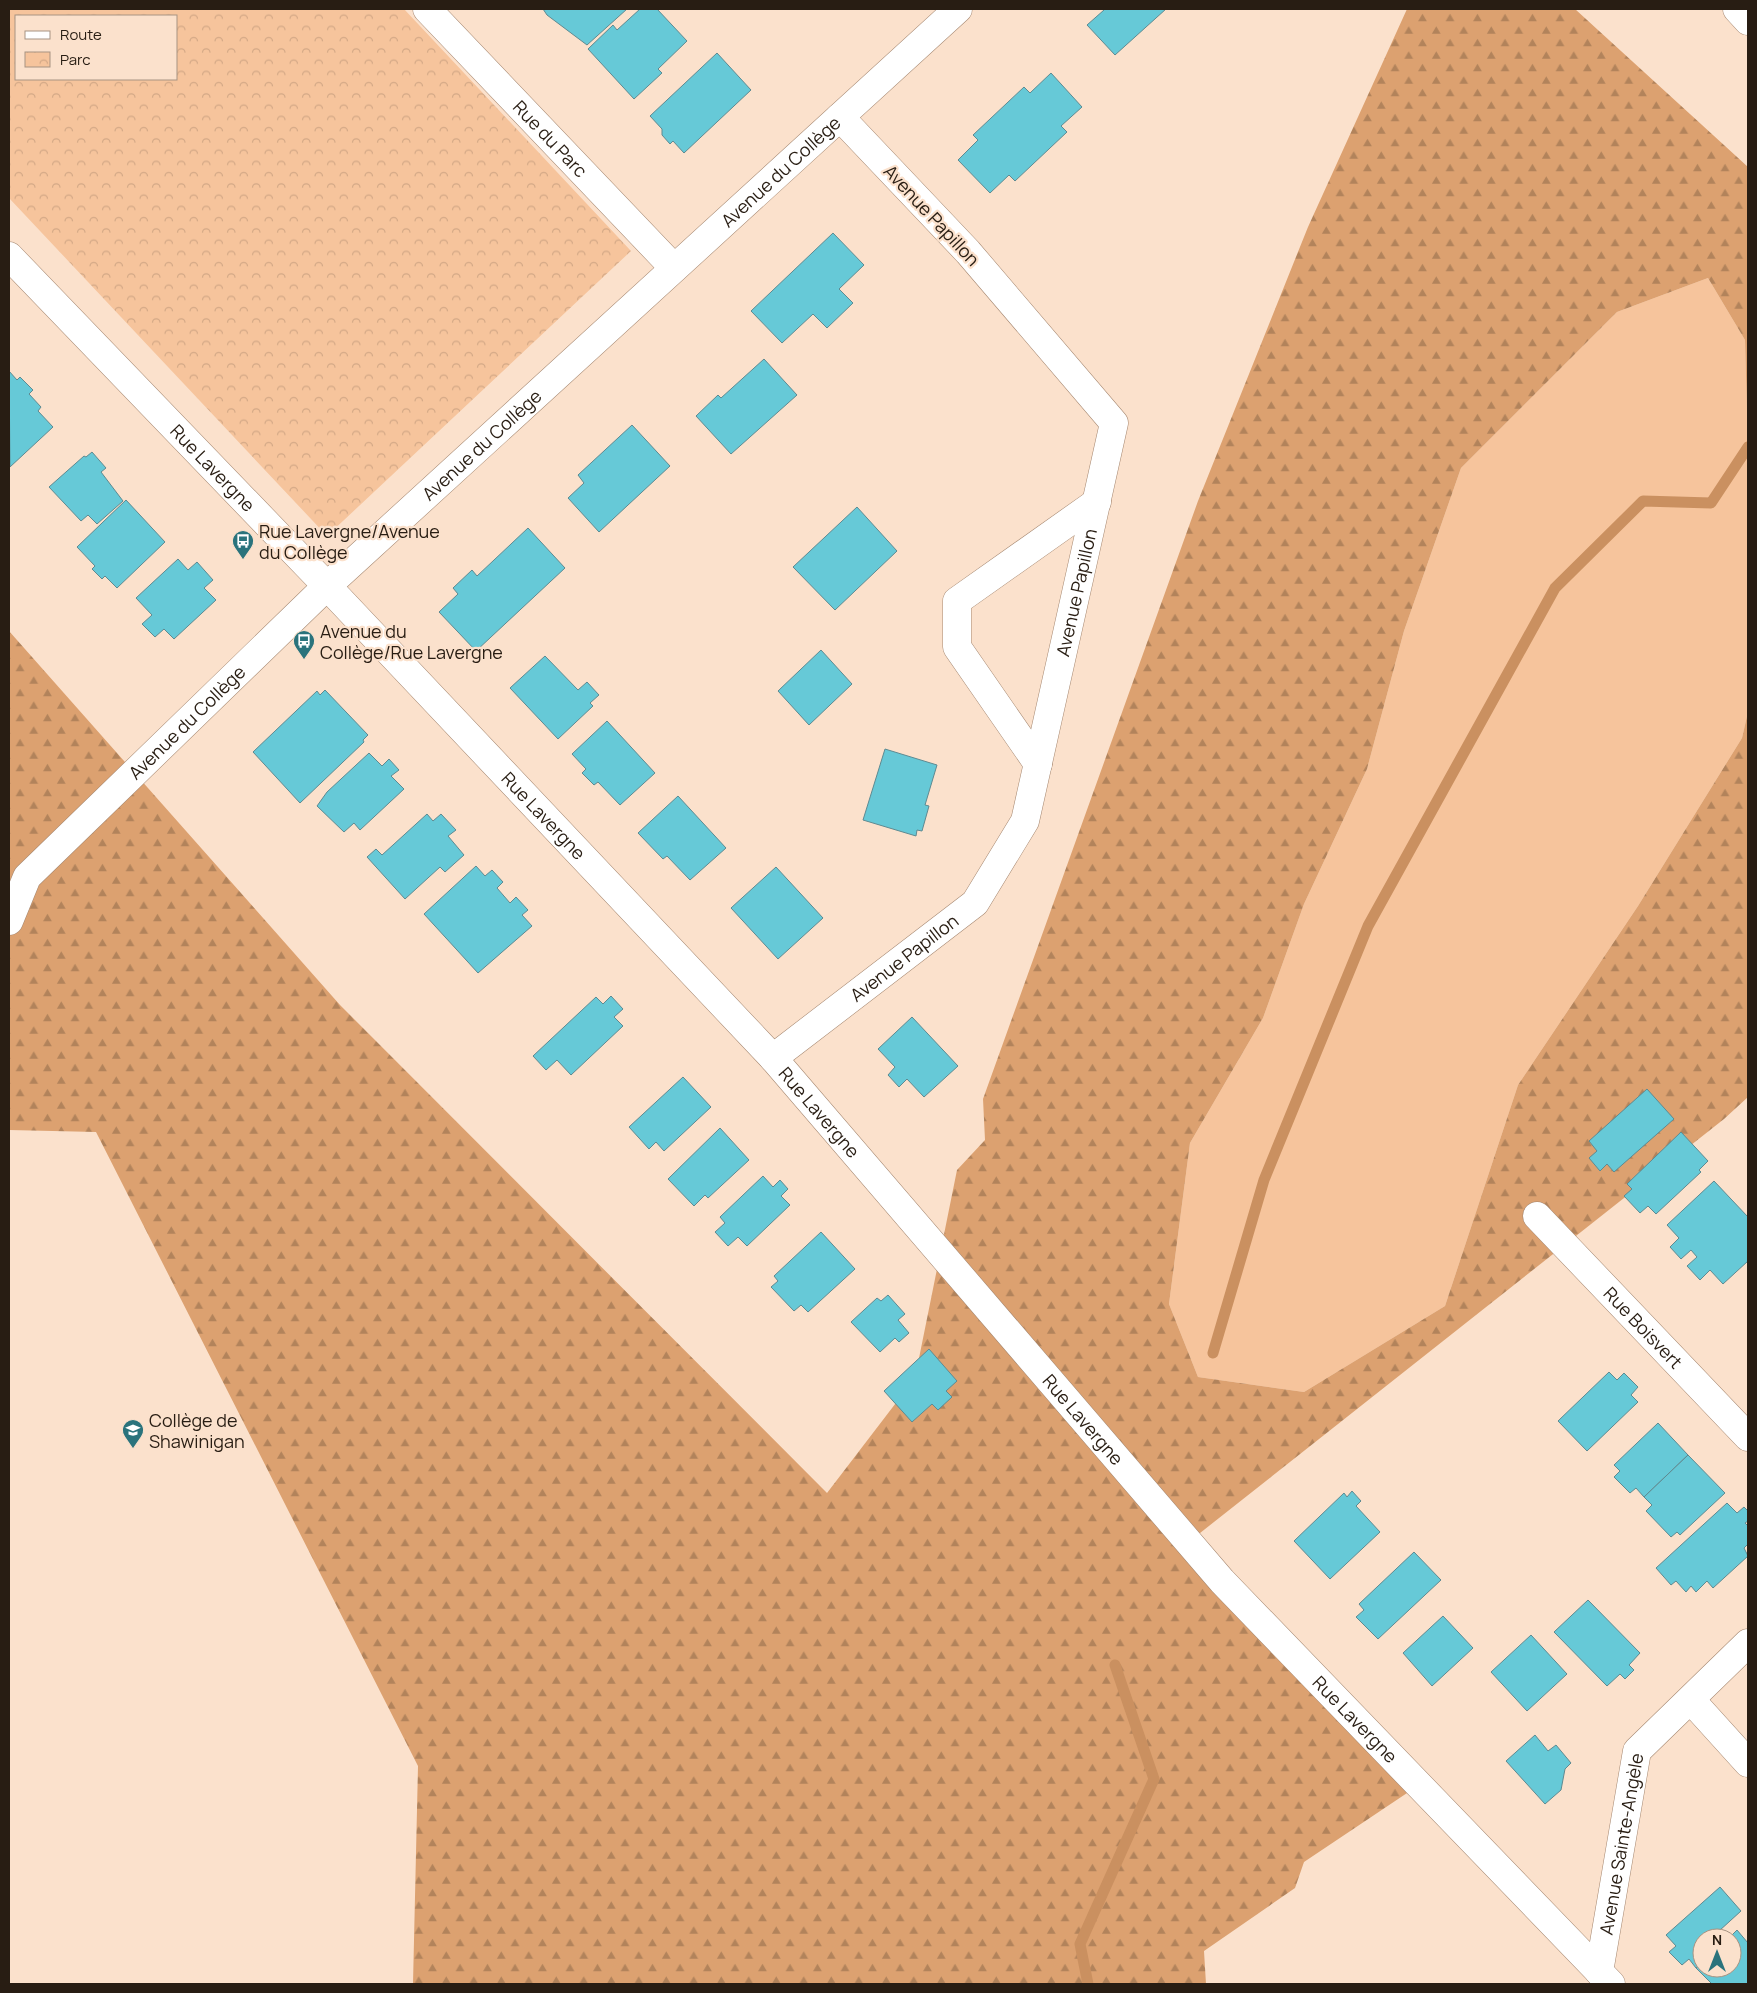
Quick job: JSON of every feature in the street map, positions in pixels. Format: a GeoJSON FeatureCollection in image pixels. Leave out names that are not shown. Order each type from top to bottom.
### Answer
{"type":"FeatureCollection","features":[{"type":"Feature","properties":{"kind":"street","name":"Rue du Parc"},"geometry":{"type":"LineString","coordinates":[[427,9],[674,268]]}},
{"type":"Feature","properties":{"kind":"street","name":"Avenue du Collège"},"geometry":{"type":"LineString","coordinates":[[9,921],[27,877],[327,586],[958,9]]}},
{"type":"Feature","properties":{"kind":"street"},"geometry":{"type":"LineString","coordinates":[[1737,9],[1748,21]]}},
{"type":"Feature","properties":{"kind":"street","name":"Avenue Papillon"},"geometry":{"type":"LineString","coordinates":[[773,1058],[975,903],[1025,821],[1114,423],[968,252],[840,117]]}},
{"type":"Feature","properties":{"kind":"street","name":"Rue Lavergne"},"geometry":{"type":"LineString","coordinates":[[9,256],[327,586],[773,1058],[1222,1582],[1605,1978]]}},
{"type":"Feature","properties":{"kind":"street"},"geometry":{"type":"LineString","coordinates":[[1038,764],[957,647],[957,601],[1096,502]]}},
{"type":"Feature","properties":{"kind":"street","name":"Rue Boisvert"},"geometry":{"type":"LineString","coordinates":[[1537,1216],[1748,1438]]}},
{"type":"Feature","properties":{"kind":"street","name":"Avenue Sainte-Angèle"},"geometry":{"type":"LineString","coordinates":[[1605,1978],[1637,1751],[1748,1643]]}},
{"type":"Feature","properties":{"kind":"street"},"geometry":{"type":"LineString","coordinates":[[1691,1700],[1748,1763]]}},
{"type":"Feature","properties":{"kind":"green space"},"geometry":{"type":"Polygon","coordinates":[[[9,9],[404,9],[631,251],[327,536],[9,198],[9,9]]]}},
{"type":"Feature","properties":{"kind":"green space"},"geometry":{"type":"Polygon","coordinates":[[[1407,9],[1575,9],[1748,167],[1748,447],[1745,340],[1708,278],[1617,312],[1461,468],[1404,631],[1367,769],[1304,904],[1263,1018],[1190,1143],[1169,1304],[1198,1377],[1304,1392],[1445,1306],[1518,1085],[1638,906],[1742,738],[1748,712],[1748,1097],[1724,1119],[1195,1537],[1425,1781],[1304,1862],[1295,1888],[1204,1951],[1206,1984],[413,1984],[418,1766],[96,1132],[9,1130],[9,631],[340,1005],[827,1493],[915,1378],[957,1170],[985,1140],[983,1099],[1198,501],[1308,227],[1407,9]]]}},
{"type":"Feature","properties":{"kind":"green space"},"geometry":{"type":"Polygon","coordinates":[[[1708,278],[1745,340],[1748,447],[1748,712],[1742,738],[1638,906],[1518,1085],[1445,1306],[1304,1392],[1198,1377],[1169,1304],[1190,1143],[1263,1018],[1304,904],[1367,769],[1404,631],[1461,468],[1617,312],[1708,278]]]}},
{"type":"Feature","properties":{"kind":"building"},"geometry":{"type":"Polygon","coordinates":[[[543,9],[627,9],[587,45],[547,15],[543,9]]]}},
{"type":"Feature","properties":{"kind":"building"},"geometry":{"type":"Polygon","coordinates":[[[640,9],[657,9],[687,41],[658,69],[662,73],[634,99],[588,49],[613,25],[617,30],[640,9]]]}},
{"type":"Feature","properties":{"kind":"building"},"geometry":{"type":"Polygon","coordinates":[[[1103,9],[1166,9],[1115,55],[1087,25],[1103,9]]]}},
{"type":"Feature","properties":{"kind":"building"},"geometry":{"type":"Polygon","coordinates":[[[717,53],[751,90],[684,153],[673,141],[670,144],[662,135],[662,129],[650,116],[717,53]]]}},
{"type":"Feature","properties":{"kind":"building"},"geometry":{"type":"Polygon","coordinates":[[[1051,73],[1082,107],[1061,126],[1067,132],[1015,181],[1009,175],[990,193],[958,160],[978,140],[973,135],[1024,87],[1030,93],[1051,73]]]}},
{"type":"Feature","properties":{"kind":"building"},"geometry":{"type":"Polygon","coordinates":[[[833,233],[864,265],[839,289],[853,303],[827,328],[813,314],[782,343],[751,311],[833,233]]]}},
{"type":"Feature","properties":{"kind":"building"},"geometry":{"type":"Polygon","coordinates":[[[764,359],[797,395],[731,454],[696,416],[718,395],[721,398],[764,359]]]}},
{"type":"Feature","properties":{"kind":"building"},"geometry":{"type":"Polygon","coordinates":[[[9,371],[17,380],[20,377],[33,390],[29,394],[41,407],[38,411],[53,427],[10,467],[9,371]]]}},
{"type":"Feature","properties":{"kind":"building"},"geometry":{"type":"Polygon","coordinates":[[[632,425],[670,466],[599,532],[568,498],[584,483],[578,475],[632,425]]]}},
{"type":"Feature","properties":{"kind":"building"},"geometry":{"type":"Polygon","coordinates":[[[92,452],[106,468],[101,472],[123,501],[97,524],[88,515],[81,521],[49,487],[84,456],[86,457],[92,452]]]}},
{"type":"Feature","properties":{"kind":"building"},"geometry":{"type":"Polygon","coordinates":[[[126,500],[165,542],[117,588],[105,576],[102,579],[92,569],[95,566],[77,547],[126,500]]]}},
{"type":"Feature","properties":{"kind":"building"},"geometry":{"type":"Polygon","coordinates":[[[857,507],[897,551],[835,610],[793,567],[857,507]]]}},
{"type":"Feature","properties":{"kind":"building"},"geometry":{"type":"Polygon","coordinates":[[[528,528],[565,568],[476,651],[439,612],[458,594],[453,588],[472,570],[477,576],[528,528]]]}},
{"type":"Feature","properties":{"kind":"building"},"geometry":{"type":"Polygon","coordinates":[[[178,559],[188,570],[197,562],[213,580],[204,588],[216,600],[174,639],[164,629],[155,637],[142,624],[152,615],[136,598],[178,559]]]}},
{"type":"Feature","properties":{"kind":"building"},"geometry":{"type":"Polygon","coordinates":[[[821,650],[852,684],[809,725],[778,691],[821,650]]]}},
{"type":"Feature","properties":{"kind":"building"},"geometry":{"type":"Polygon","coordinates":[[[545,656],[578,690],[587,682],[599,695],[590,703],[593,706],[558,739],[510,688],[545,656]]]}},
{"type":"Feature","properties":{"kind":"building"},"geometry":{"type":"Polygon","coordinates":[[[325,690],[368,735],[363,740],[364,742],[300,803],[253,752],[317,691],[320,695],[325,690]]]}},
{"type":"Feature","properties":{"kind":"building"},"geometry":{"type":"Polygon","coordinates":[[[607,721],[655,773],[620,805],[598,782],[594,785],[582,773],[586,769],[572,754],[607,721]]]}},
{"type":"Feature","properties":{"kind":"building"},"geometry":{"type":"Polygon","coordinates":[[[885,749],[937,765],[925,805],[929,806],[922,831],[917,830],[916,836],[863,820],[885,749]]]}},
{"type":"Feature","properties":{"kind":"building"},"geometry":{"type":"Polygon","coordinates":[[[369,753],[382,766],[389,759],[399,770],[391,776],[404,789],[360,830],[354,823],[344,832],[317,806],[327,792],[369,753]]]}},
{"type":"Feature","properties":{"kind":"building"},"geometry":{"type":"Polygon","coordinates":[[[678,796],[726,848],[690,880],[667,856],[663,859],[638,833],[678,796]]]}},
{"type":"Feature","properties":{"kind":"building"},"geometry":{"type":"Polygon","coordinates":[[[427,814],[433,821],[441,814],[456,830],[448,836],[464,855],[445,872],[440,867],[405,899],[367,857],[376,849],[382,855],[427,814]]]}},
{"type":"Feature","properties":{"kind":"building"},"geometry":{"type":"Polygon","coordinates":[[[476,866],[485,876],[492,870],[503,882],[497,888],[510,903],[516,897],[528,910],[522,915],[532,926],[478,973],[424,914],[476,866]]]}},
{"type":"Feature","properties":{"kind":"building"},"geometry":{"type":"Polygon","coordinates":[[[776,867],[823,918],[778,959],[731,908],[776,867]]]}},
{"type":"Feature","properties":{"kind":"building"},"geometry":{"type":"Polygon","coordinates":[[[611,996],[623,1009],[614,1017],[623,1026],[571,1075],[557,1060],[546,1070],[533,1056],[596,997],[603,1004],[611,996]]]}},
{"type":"Feature","properties":{"kind":"building"},"geometry":{"type":"Polygon","coordinates":[[[912,1017],[958,1066],[924,1097],[907,1079],[899,1087],[888,1075],[895,1067],[878,1049],[912,1017]]]}},
{"type":"Feature","properties":{"kind":"building"},"geometry":{"type":"Polygon","coordinates":[[[683,1077],[711,1107],[664,1151],[656,1142],[649,1149],[629,1127],[683,1077]]]}},
{"type":"Feature","properties":{"kind":"building"},"geometry":{"type":"Polygon","coordinates":[[[1647,1089],[1674,1119],[1614,1172],[1607,1164],[1600,1171],[1589,1158],[1597,1151],[1589,1141],[1647,1089]]]}},
{"type":"Feature","properties":{"kind":"building"},"geometry":{"type":"Polygon","coordinates":[[[720,1128],[749,1160],[708,1198],[705,1195],[694,1206],[668,1179],[720,1128]]]}},
{"type":"Feature","properties":{"kind":"building"},"geometry":{"type":"Polygon","coordinates":[[[1681,1132],[1708,1161],[1699,1170],[1701,1172],[1656,1214],[1648,1206],[1640,1213],[1624,1196],[1632,1189],[1627,1184],[1681,1132]]]}},
{"type":"Feature","properties":{"kind":"building"},"geometry":{"type":"Polygon","coordinates":[[[763,1176],[773,1187],[780,1180],[788,1189],[781,1196],[790,1205],[747,1246],[738,1237],[728,1246],[715,1232],[725,1223],[720,1217],[763,1176]]]}},
{"type":"Feature","properties":{"kind":"building"},"geometry":{"type":"Polygon","coordinates":[[[1714,1181],[1748,1217],[1748,1261],[1723,1284],[1710,1270],[1700,1280],[1687,1266],[1697,1257],[1691,1250],[1681,1259],[1670,1247],[1679,1238],[1667,1225],[1714,1181]]]}},
{"type":"Feature","properties":{"kind":"building"},"geometry":{"type":"Polygon","coordinates":[[[821,1232],[855,1269],[808,1312],[801,1305],[794,1311],[771,1287],[778,1281],[774,1276],[821,1232]]]}},
{"type":"Feature","properties":{"kind":"building"},"geometry":{"type":"Polygon","coordinates":[[[888,1295],[905,1314],[898,1320],[909,1333],[899,1342],[895,1338],[880,1352],[851,1322],[877,1298],[881,1301],[888,1295]]]}},
{"type":"Feature","properties":{"kind":"building"},"geometry":{"type":"Polygon","coordinates":[[[929,1349],[957,1381],[946,1391],[952,1397],[938,1410],[932,1404],[912,1422],[884,1391],[929,1349]]]}},
{"type":"Feature","properties":{"kind":"building"},"geometry":{"type":"Polygon","coordinates":[[[1609,1372],[1617,1380],[1624,1373],[1638,1387],[1631,1395],[1638,1402],[1587,1451],[1558,1421],[1609,1372]]]}},
{"type":"Feature","properties":{"kind":"building"},"geometry":{"type":"Polygon","coordinates":[[[1658,1423],[1688,1455],[1644,1497],[1636,1488],[1630,1493],[1614,1477],[1620,1471],[1614,1465],[1658,1423]]]}},
{"type":"Feature","properties":{"kind":"building"},"geometry":{"type":"Polygon","coordinates":[[[1688,1455],[1725,1493],[1680,1535],[1677,1532],[1671,1537],[1646,1511],[1652,1505],[1644,1497],[1688,1455]]]}},
{"type":"Feature","properties":{"kind":"building"},"geometry":{"type":"Polygon","coordinates":[[[1352,1491],[1361,1501],[1356,1506],[1380,1532],[1330,1579],[1294,1541],[1344,1493],[1347,1497],[1352,1491]]]}},
{"type":"Feature","properties":{"kind":"building"},"geometry":{"type":"Polygon","coordinates":[[[1727,1503],[1737,1513],[1744,1507],[1748,1511],[1748,1521],[1745,1523],[1748,1526],[1748,1544],[1744,1548],[1748,1556],[1713,1588],[1707,1581],[1696,1592],[1691,1586],[1686,1592],[1676,1581],[1671,1585],[1656,1568],[1727,1503]]]}},
{"type":"Feature","properties":{"kind":"building"},"geometry":{"type":"Polygon","coordinates":[[[1414,1552],[1441,1580],[1378,1639],[1356,1617],[1364,1610],[1359,1604],[1414,1552]]]}},
{"type":"Feature","properties":{"kind":"building"},"geometry":{"type":"Polygon","coordinates":[[[1588,1600],[1640,1653],[1629,1665],[1634,1670],[1625,1679],[1620,1674],[1607,1686],[1554,1632],[1588,1600]]]}},
{"type":"Feature","properties":{"kind":"building"},"geometry":{"type":"Polygon","coordinates":[[[1443,1616],[1473,1648],[1432,1686],[1403,1653],[1443,1616]]]}},
{"type":"Feature","properties":{"kind":"building"},"geometry":{"type":"Polygon","coordinates":[[[1531,1635],[1567,1674],[1527,1711],[1491,1672],[1531,1635]]]}},
{"type":"Feature","properties":{"kind":"building"},"geometry":{"type":"Polygon","coordinates":[[[1535,1735],[1548,1751],[1556,1745],[1571,1763],[1565,1769],[1561,1790],[1545,1804],[1506,1761],[1535,1735]]]}},
{"type":"Feature","properties":{"kind":"building"},"geometry":{"type":"Polygon","coordinates":[[[1720,1887],[1741,1911],[1722,1928],[1692,1928],[1692,1963],[1689,1959],[1682,1965],[1669,1952],[1676,1946],[1666,1935],[1720,1887]]]}},
{"type":"Feature","properties":{"kind":"building"},"geometry":{"type":"Polygon","coordinates":[[[1742,1936],[1748,1943],[1748,1984],[1712,1984],[1706,1978],[1742,1978],[1742,1936]]]}},
{"type":"Feature","properties":{"kind":"waterway"},"geometry":{"type":"LineString","coordinates":[[1213,1353],[1264,1180],[1368,926],[1555,588],[1643,501],[1711,503],[1748,447]]}},
{"type":"Feature","properties":{"kind":"waterway"},"geometry":{"type":"LineString","coordinates":[[1088,1984],[1080,1944],[1154,1779],[1115,1665]]}},
{"type":"Feature","properties":{"kind":"place","name":"Rue Lavergne/Avenue du Collège"},"geometry":{"type":"Point","coordinates":[243,560]}},
{"type":"Feature","properties":{"kind":"place","name":"Avenue du Collège/Rue Lavergne"},"geometry":{"type":"Point","coordinates":[304,660]}},
{"type":"Feature","properties":{"kind":"place","name":"Collège de Shawinigan"},"geometry":{"type":"Point","coordinates":[133,1449]}}]}
